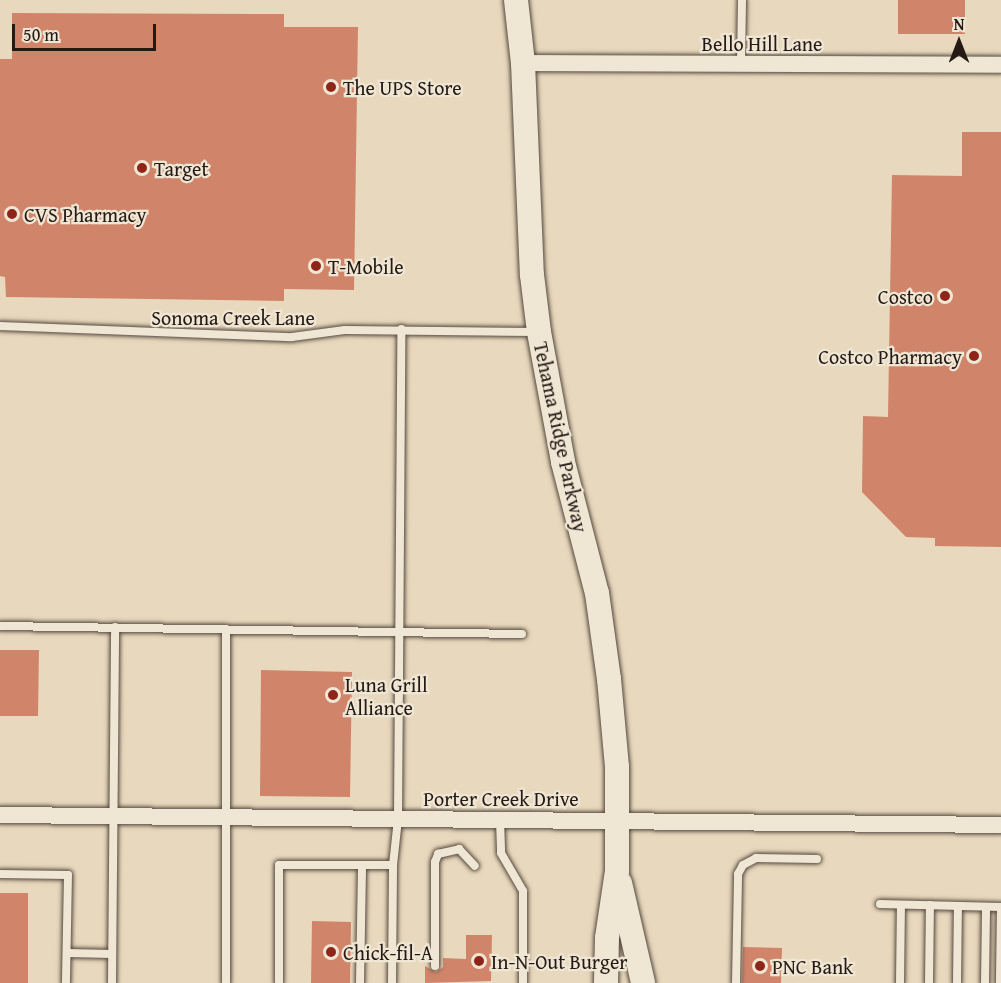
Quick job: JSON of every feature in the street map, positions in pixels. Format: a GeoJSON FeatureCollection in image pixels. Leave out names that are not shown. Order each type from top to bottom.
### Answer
{"type":"FeatureCollection","features":[{"type":"Feature","properties":{"kind":"street","name":"Tehama Ridge Parkway"},"geometry":{"type":"LineString","coordinates":[[516,0],[523,63],[532,275],[539,332],[563,462],[597,593],[609,679],[617,820],[617,872],[607,938],[606,983]]}},
{"type":"Feature","properties":{"kind":"street","name":"Bello Hill Lane"},"geometry":{"type":"LineString","coordinates":[[523,63],[1001,65]]}},
{"type":"Feature","properties":{"kind":"street","name":"Porter Creek Drive"},"geometry":{"type":"LineString","coordinates":[[0,815],[1001,825]]}},
{"type":"Feature","properties":{"kind":"street","name":"Tehama Ridge Parkway"},"geometry":{"type":"LineString","coordinates":[[617,872],[643,983]]}},
{"type":"Feature","properties":{"kind":"lane"},"geometry":{"type":"LineString","coordinates":[[741,64],[742,0]]}},
{"type":"Feature","properties":{"kind":"lane","name":"Sonoma Creek Lane"},"geometry":{"type":"LineString","coordinates":[[0,326],[292,338],[345,330],[539,332]]}},
{"type":"Feature","properties":{"kind":"lane"},"geometry":{"type":"LineString","coordinates":[[392,983],[393,865],[398,819],[401,329]]}},
{"type":"Feature","properties":{"kind":"lane"},"geometry":{"type":"LineString","coordinates":[[0,626],[522,634]]}},
{"type":"Feature","properties":{"kind":"lane"},"geometry":{"type":"LineString","coordinates":[[112,983],[111,816],[115,627]]}},
{"type":"Feature","properties":{"kind":"lane"},"geometry":{"type":"LineString","coordinates":[[226,629],[228,817],[226,983]]}},
{"type":"Feature","properties":{"kind":"lane"},"geometry":{"type":"LineString","coordinates":[[500,820],[501,853],[523,891],[523,983]]}},
{"type":"Feature","properties":{"kind":"lane"},"geometry":{"type":"LineString","coordinates":[[435,966],[438,854],[459,849],[475,866]]}},
{"type":"Feature","properties":{"kind":"lane"},"geometry":{"type":"LineString","coordinates":[[736,983],[738,874],[743,865],[756,858],[817,859]]}},
{"type":"Feature","properties":{"kind":"lane"},"geometry":{"type":"LineString","coordinates":[[279,983],[279,865],[393,865]]}},
{"type":"Feature","properties":{"kind":"lane"},"geometry":{"type":"LineString","coordinates":[[360,983],[362,865]]}},
{"type":"Feature","properties":{"kind":"lane"},"geometry":{"type":"LineString","coordinates":[[0,874],[68,875],[66,983]]}},
{"type":"Feature","properties":{"kind":"lane"},"geometry":{"type":"LineString","coordinates":[[880,904],[1001,907],[1000,983]]}},
{"type":"Feature","properties":{"kind":"lane"},"geometry":{"type":"LineString","coordinates":[[900,983],[901,905]]}},
{"type":"Feature","properties":{"kind":"lane"},"geometry":{"type":"LineString","coordinates":[[928,983],[930,905]]}},
{"type":"Feature","properties":{"kind":"lane"},"geometry":{"type":"LineString","coordinates":[[957,983],[958,906]]}},
{"type":"Feature","properties":{"kind":"lane"},"geometry":{"type":"LineString","coordinates":[[985,983],[986,907]]}},
{"type":"Feature","properties":{"kind":"lane"},"geometry":{"type":"LineString","coordinates":[[67,953],[112,954]]}},
{"type":"Feature","properties":{"kind":"building"},"geometry":{"type":"Polygon","coordinates":[[[898,0],[965,0],[965,34],[898,34],[898,0]]]}},
{"type":"Feature","properties":{"kind":"building","name":"Target"},"geometry":{"type":"Polygon","coordinates":[[[12,13],[284,14],[284,27],[358,27],[354,290],[284,289],[284,301],[6,297],[5,277],[0,276],[0,59],[12,59],[12,13]]]}},
{"type":"Feature","properties":{"kind":"building","name":"Costco"},"geometry":{"type":"Polygon","coordinates":[[[962,132],[1001,132],[1001,547],[935,546],[935,538],[906,537],[862,492],[863,416],[888,417],[892,175],[962,176],[962,132]]]}},
{"type":"Feature","properties":{"kind":"building"},"geometry":{"type":"Polygon","coordinates":[[[0,650],[39,650],[38,716],[0,716],[0,650]]]}},
{"type":"Feature","properties":{"kind":"building"},"geometry":{"type":"Polygon","coordinates":[[[261,670],[352,672],[350,797],[260,796],[261,670]]]}},
{"type":"Feature","properties":{"kind":"building"},"geometry":{"type":"Polygon","coordinates":[[[0,893],[28,893],[28,983],[0,983],[0,893]]]}},
{"type":"Feature","properties":{"kind":"building","name":"Chick-fil-A"},"geometry":{"type":"Polygon","coordinates":[[[312,921],[351,922],[350,983],[311,983],[312,921]]]}},
{"type":"Feature","properties":{"kind":"building","name":"In-N-Out Burger"},"geometry":{"type":"Polygon","coordinates":[[[466,935],[492,935],[491,981],[425,983],[425,966],[436,972],[443,967],[443,958],[466,959],[466,935]]]}},
{"type":"Feature","properties":{"kind":"building","name":"PNC Bank"},"geometry":{"type":"Polygon","coordinates":[[[743,947],[782,948],[781,983],[742,983],[743,947]]]}},
{"type":"Feature","properties":{"kind":"place","name":"The UPS Store"},"geometry":{"type":"Point","coordinates":[331,87]}},
{"type":"Feature","properties":{"kind":"place","name":"Target"},"geometry":{"type":"Point","coordinates":[142,168]}},
{"type":"Feature","properties":{"kind":"place","name":"CVS Pharmacy"},"geometry":{"type":"Point","coordinates":[12,214]}},
{"type":"Feature","properties":{"kind":"place","name":"T-Mobile"},"geometry":{"type":"Point","coordinates":[316,266]}},
{"type":"Feature","properties":{"kind":"place","name":"Costco"},"geometry":{"type":"Point","coordinates":[945,296]}},
{"type":"Feature","properties":{"kind":"place","name":"Costco Pharmacy"},"geometry":{"type":"Point","coordinates":[974,356]}},
{"type":"Feature","properties":{"kind":"place","name":"Luna Grill Alliance"},"geometry":{"type":"Point","coordinates":[333,695]}},
{"type":"Feature","properties":{"kind":"place","name":"Chick-fil-A"},"geometry":{"type":"Point","coordinates":[331,952]}},
{"type":"Feature","properties":{"kind":"place","name":"In-N-Out Burger"},"geometry":{"type":"Point","coordinates":[479,961]}},
{"type":"Feature","properties":{"kind":"place","name":"PNC Bank"},"geometry":{"type":"Point","coordinates":[760,966]}}]}
